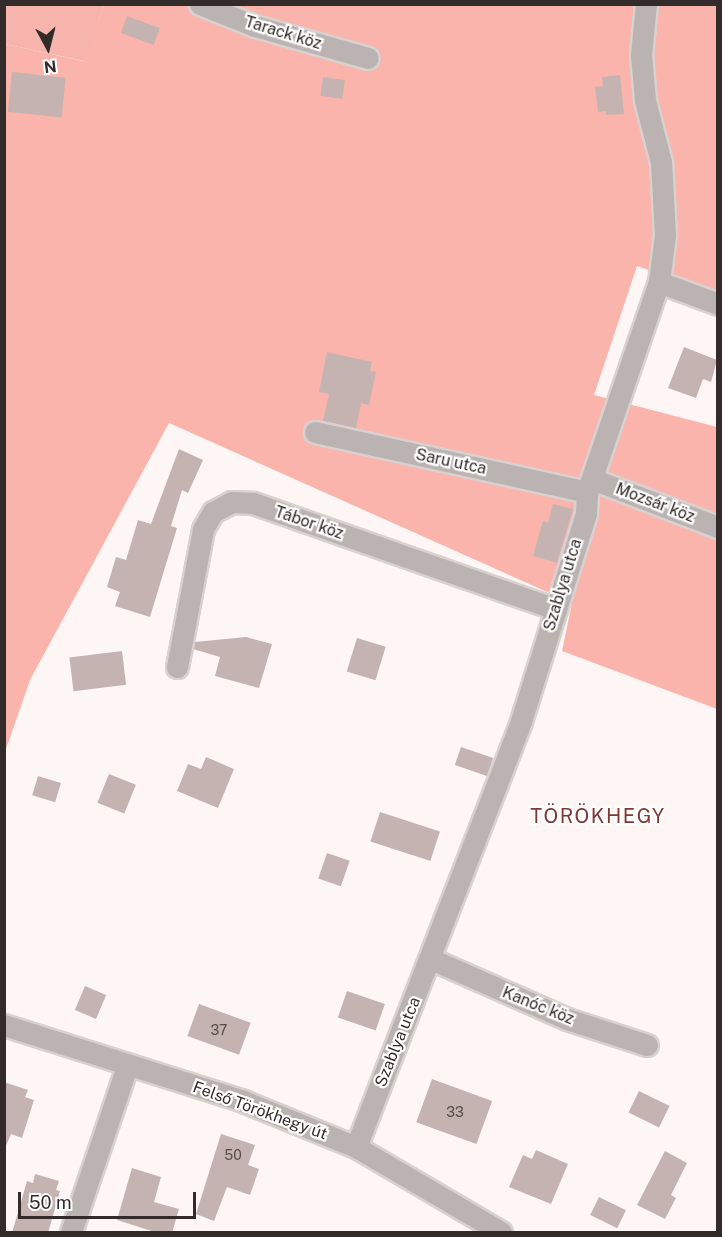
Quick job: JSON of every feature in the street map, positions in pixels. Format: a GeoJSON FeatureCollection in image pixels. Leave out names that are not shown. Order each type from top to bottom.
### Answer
{"type":"FeatureCollection","features":[{"type":"Feature","properties":{"kind":"street","name":"Tarack köz"},"geometry":{"type":"LineString","coordinates":[[200,4],[255,26],[368,58]]}},
{"type":"Feature","properties":{"kind":"street","name":"Szablya utca"},"geometry":{"type":"LineString","coordinates":[[356,1147],[432,959],[521,721],[586,513],[589,485],[659,282],[665,235],[661,162],[645,100],[641,55],[646,4]]}},
{"type":"Feature","properties":{"kind":"street"},"geometry":{"type":"LineString","coordinates":[[659,282],[717,304]]}},
{"type":"Feature","properties":{"kind":"street","name":"Saru utca"},"geometry":{"type":"LineString","coordinates":[[315,432],[589,485]]}},
{"type":"Feature","properties":{"kind":"street","name":"Mozsár köz"},"geometry":{"type":"LineString","coordinates":[[589,485],[717,527]]}},
{"type":"Feature","properties":{"kind":"street","name":"Tábor köz"},"geometry":{"type":"LineString","coordinates":[[177,667],[203,529],[213,512],[232,502],[252,503],[556,609]]}},
{"type":"Feature","properties":{"kind":"street","name":"Kanóc köz"},"geometry":{"type":"LineString","coordinates":[[432,959],[567,1019],[647,1045]]}},
{"type":"Feature","properties":{"kind":"street","name":"Felső Törökhegy út"},"geometry":{"type":"LineString","coordinates":[[4,1025],[127,1067],[243,1101],[356,1147],[501,1233]]}},
{"type":"Feature","properties":{"kind":"street"},"geometry":{"type":"LineString","coordinates":[[71,1233],[127,1067]]}},
{"type":"Feature","properties":{"kind":"shaded area"},"geometry":{"type":"Polygon","coordinates":[[[5,4],[104,5],[84,61],[5,44],[5,4]]]}},
{"type":"Feature","properties":{"kind":"shaded area"},"geometry":{"type":"Polygon","coordinates":[[[104,5],[717,5],[717,294],[637,266],[594,395],[717,427],[717,709],[562,651],[572,603],[169,423],[30,680],[5,752],[5,44],[83,61],[104,5]]]}},
{"type":"Feature","properties":{"kind":"building"},"geometry":{"type":"Polygon","coordinates":[[[127,16],[160,28],[154,45],[121,33],[127,16]]]}},
{"type":"Feature","properties":{"kind":"building"},"geometry":{"type":"Polygon","coordinates":[[[12,72],[66,78],[62,117],[8,112],[12,72]]]}},
{"type":"Feature","properties":{"kind":"building"},"geometry":{"type":"Polygon","coordinates":[[[620,75],[624,114],[606,115],[606,111],[598,112],[595,87],[603,86],[602,77],[620,75]]]}},
{"type":"Feature","properties":{"kind":"building"},"geometry":{"type":"Polygon","coordinates":[[[323,77],[345,80],[342,99],[320,96],[323,77]]]}},
{"type":"Feature","properties":{"kind":"building"},"geometry":{"type":"Polygon","coordinates":[[[684,347],[717,360],[711,382],[703,379],[696,398],[668,388],[684,347]]]}},
{"type":"Feature","properties":{"kind":"building"},"geometry":{"type":"Polygon","coordinates":[[[327,352],[372,362],[370,371],[376,372],[369,405],[361,403],[356,428],[323,421],[329,394],[319,392],[327,352]]]}},
{"type":"Feature","properties":{"kind":"building"},"geometry":{"type":"Polygon","coordinates":[[[179,449],[203,460],[188,493],[182,490],[171,526],[177,528],[150,617],[115,606],[120,592],[107,587],[116,557],[126,560],[138,520],[151,524],[179,449]]]}},
{"type":"Feature","properties":{"kind":"building"},"geometry":{"type":"Polygon","coordinates":[[[553,504],[573,509],[557,563],[533,556],[543,521],[548,523],[553,504]]]}},
{"type":"Feature","properties":{"kind":"building"},"geometry":{"type":"Polygon","coordinates":[[[246,637],[272,644],[259,688],[215,676],[220,657],[193,649],[195,642],[246,637]]]}},
{"type":"Feature","properties":{"kind":"building"},"geometry":{"type":"Polygon","coordinates":[[[357,638],[386,647],[375,680],[347,671],[357,638]]]}},
{"type":"Feature","properties":{"kind":"building"},"geometry":{"type":"Polygon","coordinates":[[[122,651],[126,685],[74,691],[69,657],[122,651]]]}},
{"type":"Feature","properties":{"kind":"building"},"geometry":{"type":"Polygon","coordinates":[[[461,747],[493,758],[487,776],[455,765],[461,747]]]}},
{"type":"Feature","properties":{"kind":"building"},"geometry":{"type":"Polygon","coordinates":[[[206,757],[234,769],[218,808],[177,791],[188,764],[201,769],[206,757]]]}},
{"type":"Feature","properties":{"kind":"building"},"geometry":{"type":"Polygon","coordinates":[[[109,774],[136,785],[124,814],[97,803],[109,774]]]}},
{"type":"Feature","properties":{"kind":"building"},"geometry":{"type":"Polygon","coordinates":[[[38,776],[61,783],[55,802],[32,795],[38,776]]]}},
{"type":"Feature","properties":{"kind":"building"},"geometry":{"type":"Polygon","coordinates":[[[380,812],[440,831],[430,861],[370,841],[380,812]]]}},
{"type":"Feature","properties":{"kind":"building"},"geometry":{"type":"Polygon","coordinates":[[[327,853],[350,861],[341,886],[318,879],[327,853]]]}},
{"type":"Feature","properties":{"kind":"building"},"geometry":{"type":"Polygon","coordinates":[[[85,986],[106,995],[96,1019],[75,1010],[85,986]]]}},
{"type":"Feature","properties":{"kind":"building"},"geometry":{"type":"Polygon","coordinates":[[[347,991],[385,1004],[376,1030],[338,1017],[347,991]]]}},
{"type":"Feature","properties":{"kind":"building"},"geometry":{"type":"Polygon","coordinates":[[[199,1004],[251,1023],[239,1055],[187,1036],[199,1004]]]}},
{"type":"Feature","properties":{"kind":"building"},"geometry":{"type":"Polygon","coordinates":[[[432,1079],[492,1101],[476,1144],[416,1122],[432,1079]]]}},
{"type":"Feature","properties":{"kind":"building"},"geometry":{"type":"Polygon","coordinates":[[[4,1082],[28,1090],[25,1097],[34,1100],[22,1138],[11,1134],[6,1146],[4,1082]]]}},
{"type":"Feature","properties":{"kind":"building"},"geometry":{"type":"Polygon","coordinates":[[[639,1091],[670,1106],[659,1127],[628,1113],[639,1091]]]}},
{"type":"Feature","properties":{"kind":"building"},"geometry":{"type":"Polygon","coordinates":[[[221,1134],[255,1145],[248,1165],[259,1169],[250,1195],[227,1187],[214,1221],[196,1214],[221,1134]]]}},
{"type":"Feature","properties":{"kind":"building"},"geometry":{"type":"Polygon","coordinates":[[[536,1150],[568,1164],[551,1204],[509,1187],[523,1155],[532,1159],[536,1150]]]}},
{"type":"Feature","properties":{"kind":"building"},"geometry":{"type":"Polygon","coordinates":[[[665,1151],[687,1163],[671,1195],[676,1198],[665,1219],[637,1205],[665,1151]]]}},
{"type":"Feature","properties":{"kind":"building"},"geometry":{"type":"Polygon","coordinates":[[[132,1168],[161,1177],[154,1202],[179,1209],[172,1233],[158,1233],[117,1220],[132,1168]]]}},
{"type":"Feature","properties":{"kind":"building"},"geometry":{"type":"Polygon","coordinates":[[[35,1174],[59,1181],[56,1190],[60,1191],[48,1233],[12,1233],[27,1181],[33,1183],[35,1174]]]}},
{"type":"Feature","properties":{"kind":"building"},"geometry":{"type":"Polygon","coordinates":[[[599,1197],[626,1210],[617,1228],[590,1215],[599,1197]]]}},
{"type":"Feature","properties":{"kind":"district","name":"TÖRÖKHEGY"},"geometry":{"type":"Point","coordinates":[598,816]}}]}
